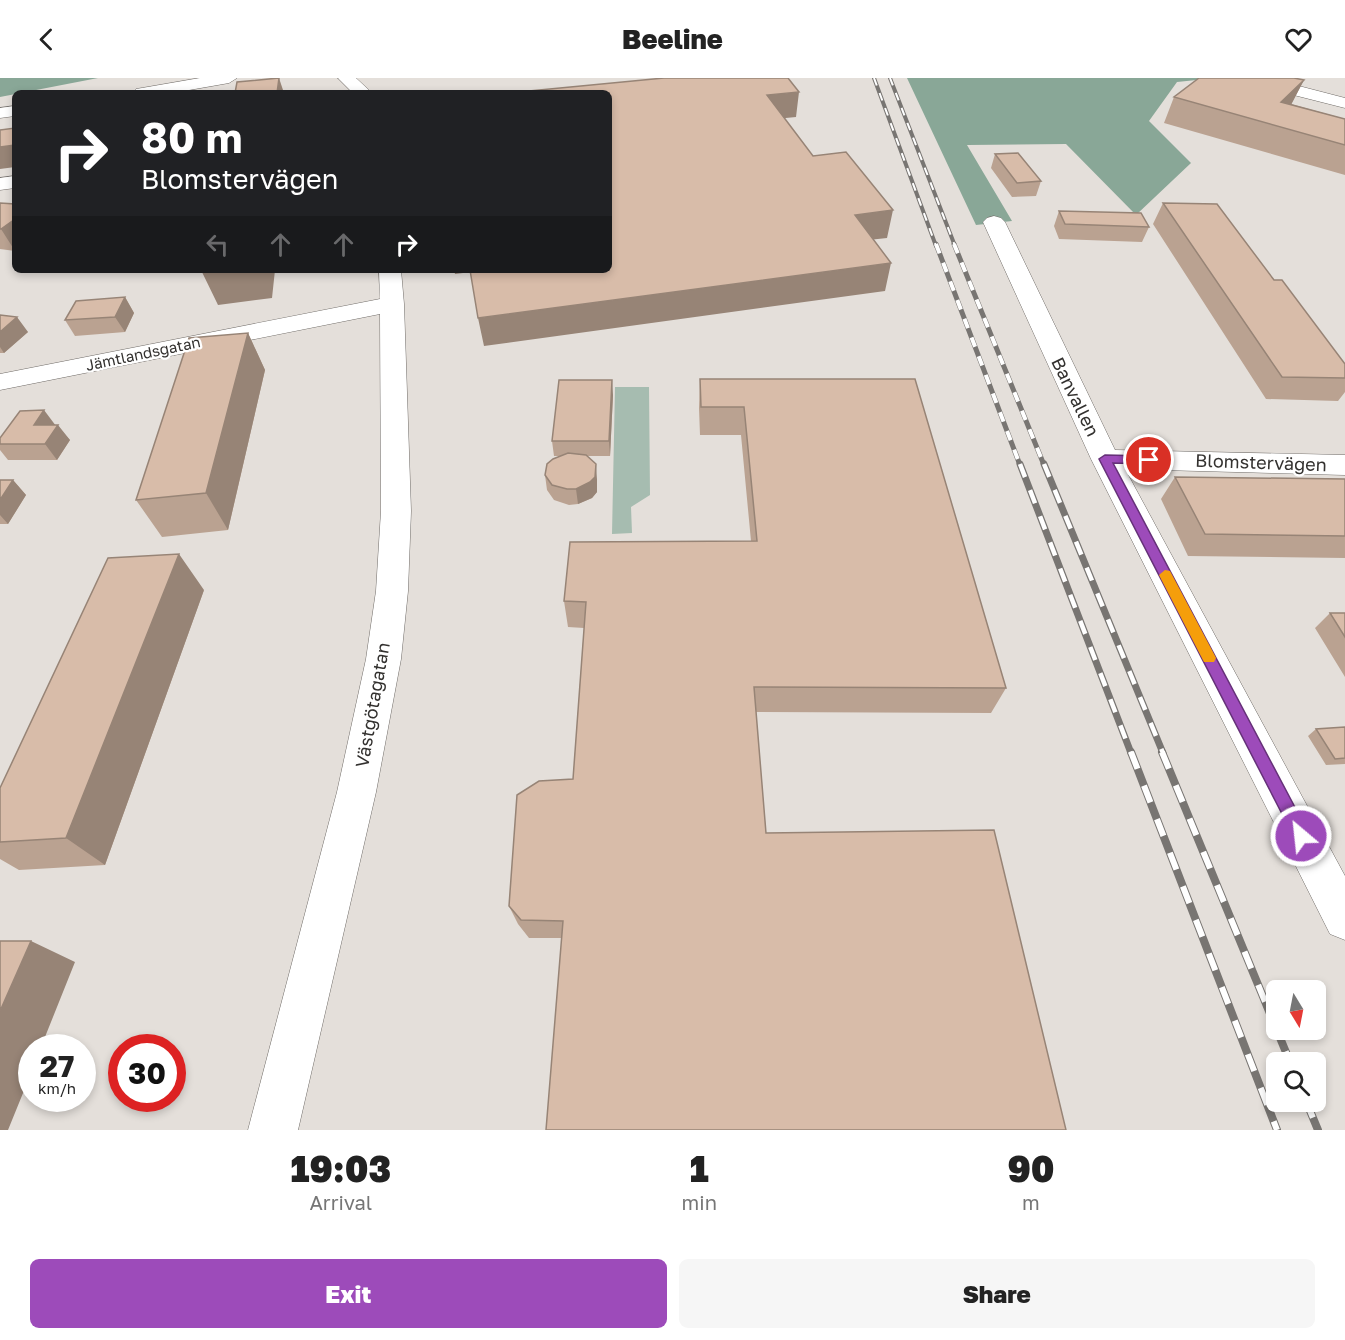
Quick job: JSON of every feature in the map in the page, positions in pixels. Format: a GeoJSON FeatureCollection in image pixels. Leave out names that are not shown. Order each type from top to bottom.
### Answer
{"type":"FeatureCollection","features":[{"type":"Feature","properties":{"kind":"street"},"geometry":{"type":"LineString","coordinates":[[159,90],[225,78]]}},
{"type":"Feature","properties":{"kind":"street"},"geometry":{"type":"LineString","coordinates":[[346,78],[360,90]]}},
{"type":"Feature","properties":{"kind":"street"},"geometry":{"type":"LineString","coordinates":[[1268,83],[1345,103]]}},
{"type":"Feature","properties":{"kind":"street","name":"Banvallen"},"geometry":{"type":"LineString","coordinates":[[994,222],[1105,459],[1345,920]]}},
{"type":"Feature","properties":{"kind":"street","name":"Jämtlandsgatan"},"geometry":{"type":"LineString","coordinates":[[0,382],[391,287]]}},
{"type":"Feature","properties":{"kind":"street","name":"Västgötagatan"},"geometry":{"type":"LineString","coordinates":[[273,1130],[368,743],[392,592],[397,448],[391,287]]}},
{"type":"Feature","properties":{"kind":"street","name":"Blomstervägen"},"geometry":{"type":"LineString","coordinates":[[1105,459],[1345,465]]}},
{"type":"Feature","properties":{"kind":"green space"},"geometry":{"type":"Polygon","coordinates":[[[0,78],[98,78],[36,90],[12,90],[12,95],[0,97],[0,78]]]}},
{"type":"Feature","properties":{"kind":"green space"},"geometry":{"type":"Polygon","coordinates":[[[907,78],[1216,78],[1177,82],[1149,121],[1191,163],[1136,215],[1066,144],[967,145],[1012,221],[976,225],[907,78]]]}},
{"type":"Feature","properties":{"kind":"green space"},"geometry":{"type":"Polygon","coordinates":[[[615,387],[649,387],[650,495],[631,507],[632,533],[612,534],[615,387]]]}},
{"type":"Feature","properties":{"kind":"building"},"geometry":{"type":"Polygon","coordinates":[[[279,78],[277,90],[236,90],[237,82],[279,78]]]}},
{"type":"Feature","properties":{"kind":"building"},"geometry":{"type":"Polygon","coordinates":[[[664,78],[788,78],[799,92],[767,95],[813,156],[846,152],[893,210],[855,215],[891,263],[478,318],[470,273],[612,273],[612,90],[538,90],[664,78]]]}},
{"type":"Feature","properties":{"kind":"building"},"geometry":{"type":"Polygon","coordinates":[[[1199,78],[1294,78],[1304,80],[1281,102],[1345,119],[1345,145],[1174,97],[1199,78]]]}},
{"type":"Feature","properties":{"kind":"building"},"geometry":{"type":"Polygon","coordinates":[[[12,128],[12,145],[0,147],[0,130],[12,128]]]}},
{"type":"Feature","properties":{"kind":"building"},"geometry":{"type":"Polygon","coordinates":[[[1018,153],[1041,181],[1017,183],[995,154],[1018,153]]]}},
{"type":"Feature","properties":{"kind":"building"},"geometry":{"type":"Polygon","coordinates":[[[0,203],[12,204],[12,221],[0,229],[0,203]]]}},
{"type":"Feature","properties":{"kind":"building"},"geometry":{"type":"Polygon","coordinates":[[[1163,203],[1217,204],[1274,280],[1282,280],[1345,364],[1345,378],[1282,377],[1163,203]]]}},
{"type":"Feature","properties":{"kind":"building"},"geometry":{"type":"Polygon","coordinates":[[[1059,211],[1141,213],[1149,227],[1065,224],[1059,211]]]}},
{"type":"Feature","properties":{"kind":"building"},"geometry":{"type":"Polygon","coordinates":[[[125,297],[115,317],[65,320],[76,301],[125,297]]]}},
{"type":"Feature","properties":{"kind":"building"},"geometry":{"type":"Polygon","coordinates":[[[0,315],[17,317],[0,332],[0,315]]]}},
{"type":"Feature","properties":{"kind":"building"},"geometry":{"type":"Polygon","coordinates":[[[248,333],[206,493],[136,500],[189,338],[248,333]]]}},
{"type":"Feature","properties":{"kind":"building"},"geometry":{"type":"Polygon","coordinates":[[[700,379],[915,379],[1006,688],[754,687],[766,833],[994,830],[1066,1130],[546,1130],[563,921],[521,920],[509,906],[517,795],[539,781],[573,779],[586,602],[564,601],[570,542],[757,541],[744,407],[701,407],[700,379]]]}},
{"type":"Feature","properties":{"kind":"building"},"geometry":{"type":"Polygon","coordinates":[[[559,380],[612,380],[609,441],[552,441],[559,380]]]}},
{"type":"Feature","properties":{"kind":"building"},"geometry":{"type":"Polygon","coordinates":[[[44,410],[34,425],[58,425],[45,444],[0,444],[0,438],[20,411],[44,410]]]}},
{"type":"Feature","properties":{"kind":"building"},"geometry":{"type":"Polygon","coordinates":[[[568,453],[586,455],[596,464],[595,477],[576,489],[552,485],[545,475],[547,464],[568,453]]]}},
{"type":"Feature","properties":{"kind":"building"},"geometry":{"type":"Polygon","coordinates":[[[1175,477],[1345,479],[1345,536],[1205,534],[1175,477]]]}},
{"type":"Feature","properties":{"kind":"building"},"geometry":{"type":"Polygon","coordinates":[[[0,480],[13,480],[0,500],[0,480]]]}},
{"type":"Feature","properties":{"kind":"building"},"geometry":{"type":"Polygon","coordinates":[[[179,554],[66,838],[0,842],[0,788],[108,558],[179,554]]]}},
{"type":"Feature","properties":{"kind":"building"},"geometry":{"type":"Polygon","coordinates":[[[1330,613],[1345,613],[1345,637],[1330,613]]]}},
{"type":"Feature","properties":{"kind":"building"},"geometry":{"type":"Polygon","coordinates":[[[1345,727],[1345,758],[1335,759],[1316,729],[1345,727]]]}},
{"type":"Feature","properties":{"kind":"building"},"geometry":{"type":"Polygon","coordinates":[[[0,941],[31,941],[0,1011],[0,941]]]}},
{"type":"Feature","properties":{"kind":"railway"},"geometry":{"type":"LineString","coordinates":[[874,78],[936,246]]}},
{"type":"Feature","properties":{"kind":"railway"},"geometry":{"type":"LineString","coordinates":[[890,78],[955,246]]}},
{"type":"Feature","properties":{"kind":"railway"},"geometry":{"type":"LineString","coordinates":[[936,244],[1020,465]]}},
{"type":"Feature","properties":{"kind":"railway"},"geometry":{"type":"LineString","coordinates":[[954,244],[1044,465]]}},
{"type":"Feature","properties":{"kind":"railway"},"geometry":{"type":"LineString","coordinates":[[1020,464],[1131,753]]}},
{"type":"Feature","properties":{"kind":"railway"},"geometry":{"type":"LineString","coordinates":[[1044,464],[1163,753]]}},
{"type":"Feature","properties":{"kind":"railway"},"geometry":{"type":"LineString","coordinates":[[1131,752],[1277,1130]]}},
{"type":"Feature","properties":{"kind":"railway"},"geometry":{"type":"LineString","coordinates":[[1162,752],[1286,1052]]}},
{"type":"Feature","properties":{"kind":"railway"},"geometry":{"type":"LineString","coordinates":[[1311,1112],[1318,1130]]}},
{"type":"Feature","properties":{"kind":"slow traffic"},"geometry":{"type":"LineString","coordinates":[[1165,575],[1209,658]]}},
{"type":"Feature","properties":{"kind":"route"},"geometry":{"type":"LineString","coordinates":[[1149,460],[1105,459],[1301,836]]}}]}
